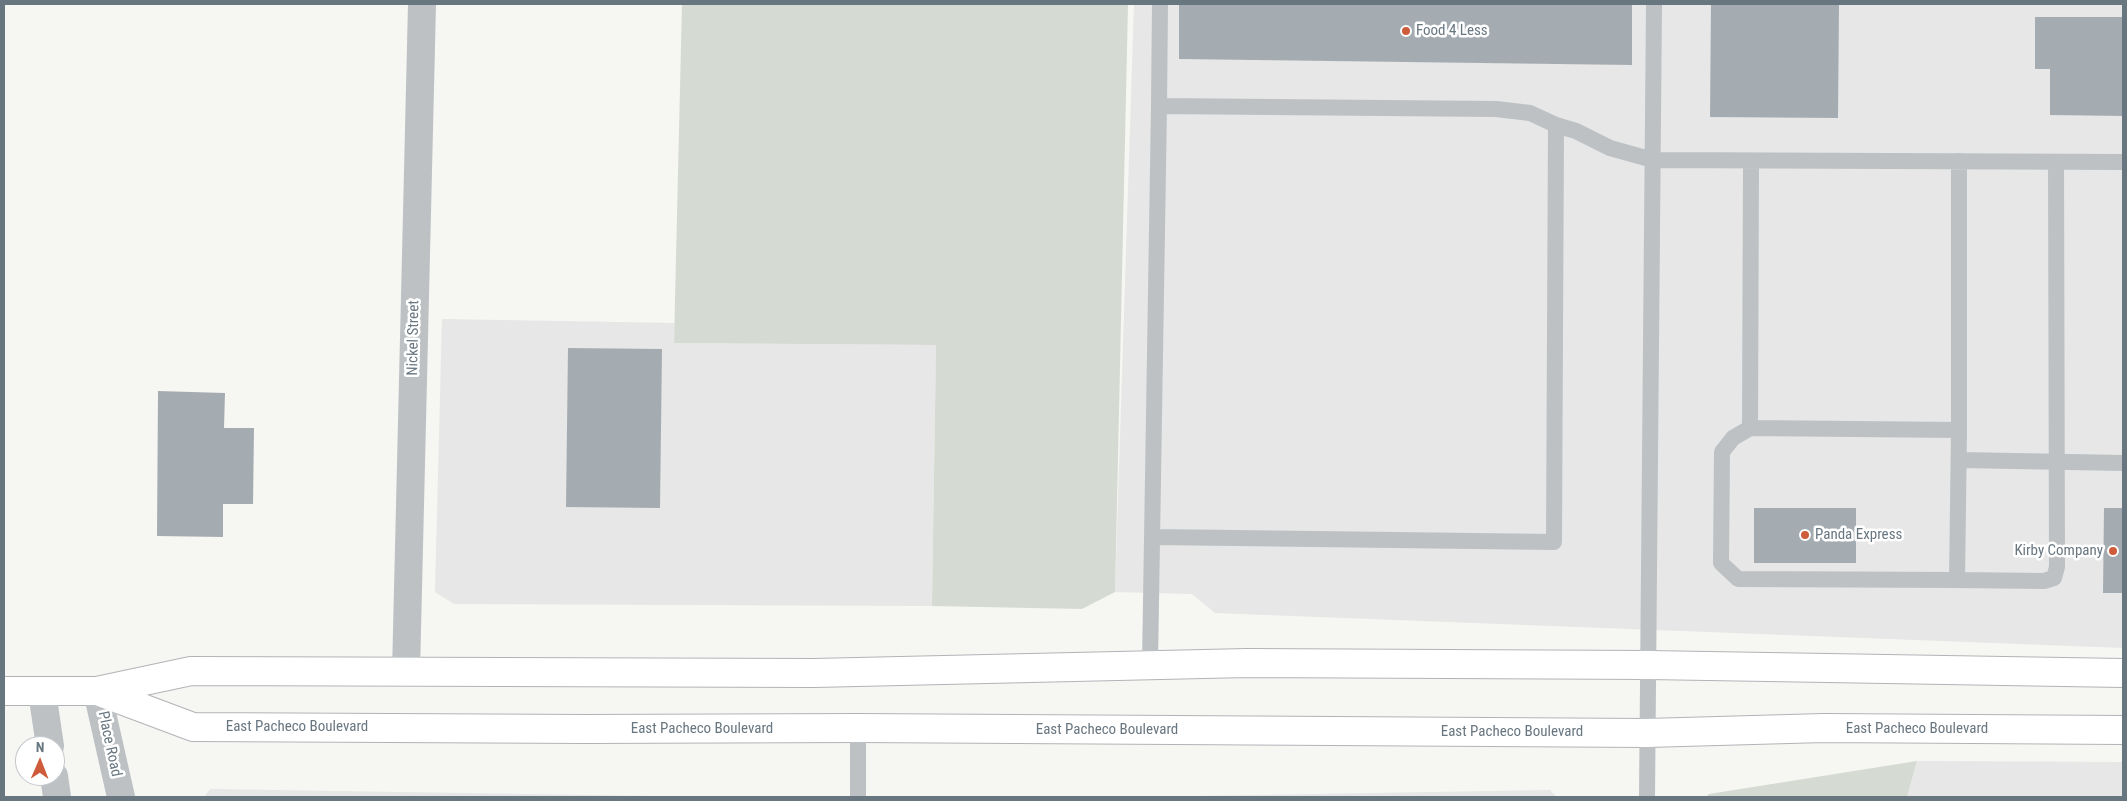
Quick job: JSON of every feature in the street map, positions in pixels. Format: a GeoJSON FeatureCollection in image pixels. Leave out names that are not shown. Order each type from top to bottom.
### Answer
{"type":"FeatureCollection","features":[{"type":"Feature","properties":{"kind":"highway","name":"East Pacheco Boulevard"},"geometry":{"type":"LineString","coordinates":[[4,691],[98,691],[191,671],[814,673],[1150,664],[1648,665],[2123,673]]}},
{"type":"Feature","properties":{"kind":"highway","name":"East Pacheco Boulevard"},"geometry":{"type":"LineString","coordinates":[[98,691],[193,726],[1647,733],[1824,728],[2123,730]]}},
{"type":"Feature","properties":{"kind":"street","name":"Nickel Street"},"geometry":{"type":"LineString","coordinates":[[406,672],[422,4]]}},
{"type":"Feature","properties":{"kind":"street","name":"Place Road"},"geometry":{"type":"LineString","coordinates":[[98,691],[121,797]]}},
{"type":"Feature","properties":{"kind":"street"},"geometry":{"type":"LineString","coordinates":[[42,692],[49,736]]}},
{"type":"Feature","properties":{"kind":"lane"},"geometry":{"type":"LineString","coordinates":[[1150,664],[1154,537],[1160,4]]}},
{"type":"Feature","properties":{"kind":"lane"},"geometry":{"type":"LineString","coordinates":[[1647,797],[1654,4]]}},
{"type":"Feature","properties":{"kind":"lane"},"geometry":{"type":"LineString","coordinates":[[1159,106],[1496,109],[1530,113],[1556,125],[1576,131],[1610,148],[1653,160],[2123,162]]}},
{"type":"Feature","properties":{"kind":"lane"},"geometry":{"type":"LineString","coordinates":[[1154,537],[1554,542],[1556,125]]}},
{"type":"Feature","properties":{"kind":"lane"},"geometry":{"type":"LineString","coordinates":[[1750,428],[1751,160]]}},
{"type":"Feature","properties":{"kind":"lane"},"geometry":{"type":"LineString","coordinates":[[1957,580],[1960,460],[1959,161]]}},
{"type":"Feature","properties":{"kind":"lane"},"geometry":{"type":"LineString","coordinates":[[1959,430],[1750,428],[1733,438],[1722,452],[1721,563],[1738,579],[2044,581],[2054,578],[2057,567],[2056,162]]}},
{"type":"Feature","properties":{"kind":"lane"},"geometry":{"type":"LineString","coordinates":[[1960,460],[2123,463]]}},
{"type":"Feature","properties":{"kind":"lane"},"geometry":{"type":"LineString","coordinates":[[858,728],[858,797]]}},
{"type":"Feature","properties":{"kind":"shaded area"},"geometry":{"type":"Polygon","coordinates":[[[682,4],[1128,4],[1115,592],[1082,609],[932,606],[936,345],[674,343],[682,4]]]}},
{"type":"Feature","properties":{"kind":"shaded area"},"geometry":{"type":"Polygon","coordinates":[[[1134,4],[2123,4],[2123,648],[1215,613],[1192,594],[1115,592],[1134,4]]]}},
{"type":"Feature","properties":{"kind":"shaded area"},"geometry":{"type":"Polygon","coordinates":[[[442,319],[674,323],[674,343],[936,345],[932,606],[454,604],[435,592],[442,319]]]}},
{"type":"Feature","properties":{"kind":"shaded area"},"geometry":{"type":"Polygon","coordinates":[[[1917,761],[2123,762],[2123,797],[1907,797],[1917,761]]]}},
{"type":"Feature","properties":{"kind":"shaded area"},"geometry":{"type":"Polygon","coordinates":[[[1917,761],[1907,797],[1706,797],[1709,794],[1917,761]]]}},
{"type":"Feature","properties":{"kind":"shaded area"},"geometry":{"type":"Polygon","coordinates":[[[210,789],[718,797],[204,797],[210,789]]]}},
{"type":"Feature","properties":{"kind":"shaded area"},"geometry":{"type":"Polygon","coordinates":[[[1550,790],[1557,797],[1134,797],[1550,790]]]}},
{"type":"Feature","properties":{"kind":"building","name":"Food 4 Less"},"geometry":{"type":"Polygon","coordinates":[[[1179,4],[1632,4],[1632,65],[1179,59],[1179,4]]]}},
{"type":"Feature","properties":{"kind":"building"},"geometry":{"type":"Polygon","coordinates":[[[1711,4],[1839,4],[1838,118],[1710,117],[1711,4]]]}},
{"type":"Feature","properties":{"kind":"building"},"geometry":{"type":"Polygon","coordinates":[[[2035,17],[2123,17],[2123,116],[2050,115],[2050,69],[2035,69],[2035,17]]]}},
{"type":"Feature","properties":{"kind":"building"},"geometry":{"type":"Polygon","coordinates":[[[568,348],[662,349],[660,508],[566,507],[568,348]]]}},
{"type":"Feature","properties":{"kind":"building"},"geometry":{"type":"Polygon","coordinates":[[[158,391],[225,393],[224,428],[254,428],[253,504],[223,504],[223,537],[157,536],[158,391]]]}},
{"type":"Feature","properties":{"kind":"building","name":"Panda Express"},"geometry":{"type":"Polygon","coordinates":[[[1754,508],[1856,508],[1856,563],[1754,563],[1754,508]]]}},
{"type":"Feature","properties":{"kind":"building","name":"Kirby Company"},"geometry":{"type":"Polygon","coordinates":[[[2104,508],[2123,508],[2123,593],[2103,593],[2104,508]]]}},
{"type":"Feature","properties":{"kind":"place","name":"Food 4 Less"},"geometry":{"type":"Point","coordinates":[1406,31]}},
{"type":"Feature","properties":{"kind":"place","name":"Panda Express"},"geometry":{"type":"Point","coordinates":[1805,535]}},
{"type":"Feature","properties":{"kind":"place","name":"Kirby Company"},"geometry":{"type":"Point","coordinates":[2113,551]}}]}
